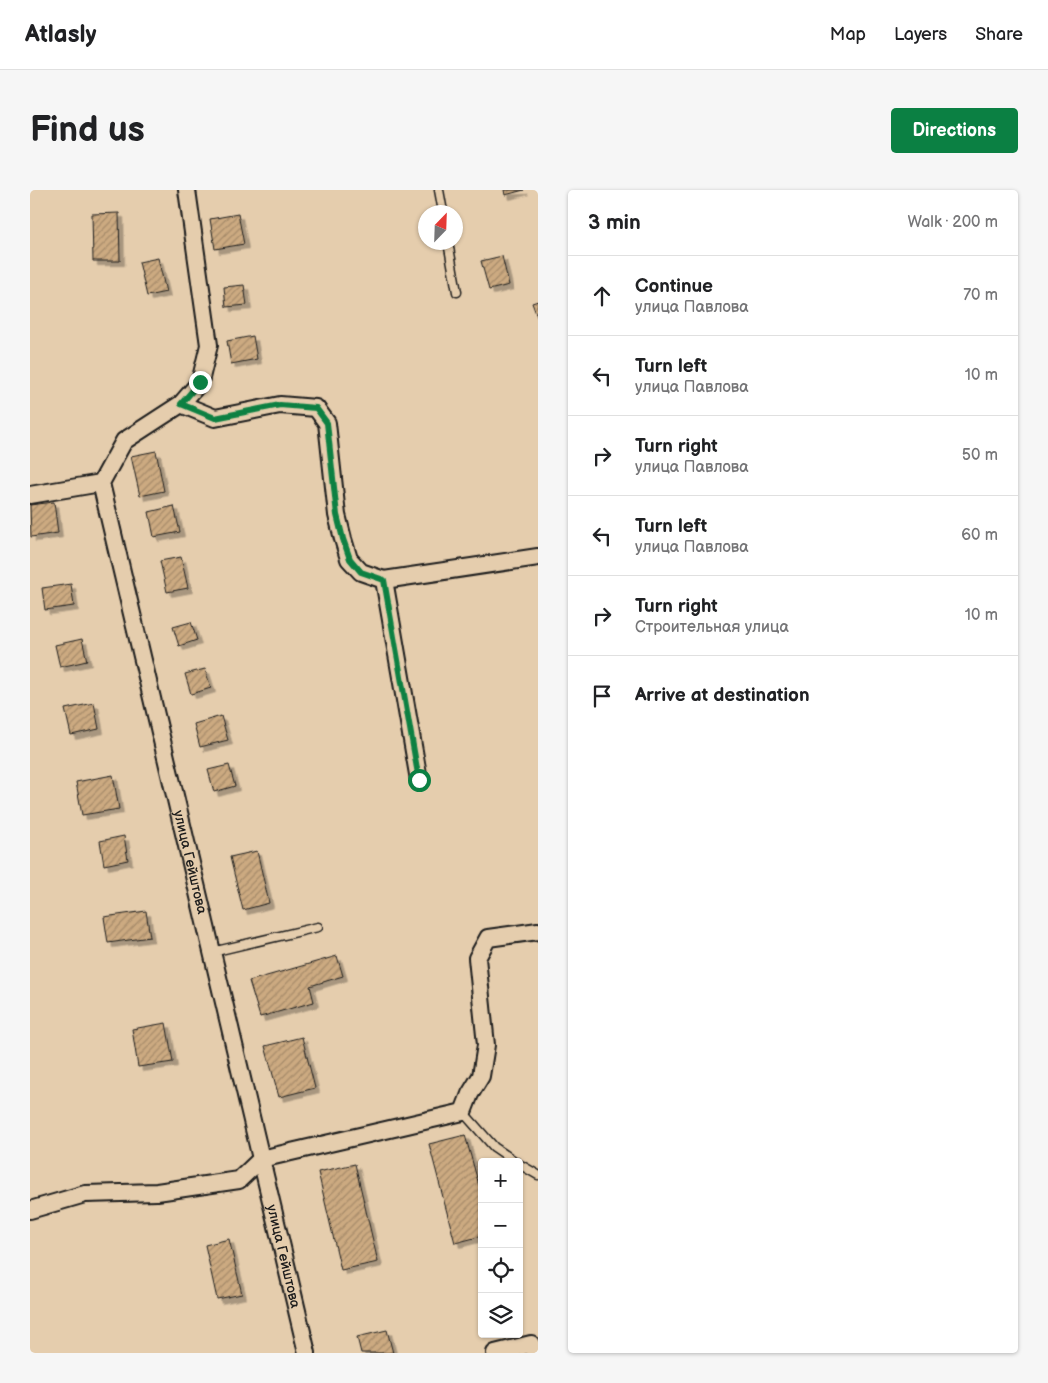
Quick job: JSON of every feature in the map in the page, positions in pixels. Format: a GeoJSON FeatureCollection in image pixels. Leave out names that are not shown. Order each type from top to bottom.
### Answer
{"type":"FeatureCollection","features":[{"type":"Feature","properties":{"kind":"street"},"geometry":{"type":"LineString","coordinates":[[30,495],[102,483],[124,441],[181,404],[200,382],[209,345],[188,190]]}},
{"type":"Feature","properties":{"kind":"street"},"geometry":{"type":"LineString","coordinates":[[181,404],[215,418],[280,405],[316,408],[327,423],[337,515],[343,539],[350,559],[361,572],[384,580],[538,557]]}},
{"type":"Feature","properties":{"kind":"street","name":"улица Гейштова"},"geometry":{"type":"LineString","coordinates":[[102,483],[307,1353]]}},
{"type":"Feature","properties":{"kind":"street"},"geometry":{"type":"LineString","coordinates":[[384,580],[419,780]]}},
{"type":"Feature","properties":{"kind":"street"},"geometry":{"type":"LineString","coordinates":[[30,1210],[85,1194],[157,1192],[239,1180],[261,1159],[463,1112],[470,1094],[481,1076],[486,1045],[477,958],[488,938],[538,932]]}},
{"type":"Feature","properties":{"kind":"street"},"geometry":{"type":"LineString","coordinates":[[495,1353],[531,1344],[536,1353]]}},
{"type":"Feature","properties":{"kind":"lane"},"geometry":{"type":"LineString","coordinates":[[439,190],[442,205]]}},
{"type":"Feature","properties":{"kind":"lane"},"geometry":{"type":"LineString","coordinates":[[449,250],[457,292]]}},
{"type":"Feature","properties":{"kind":"lane"},"geometry":{"type":"LineString","coordinates":[[212,952],[318,927]]}},
{"type":"Feature","properties":{"kind":"lane"},"geometry":{"type":"LineString","coordinates":[[463,1112],[494,1148],[510,1158]]}},
{"type":"Feature","properties":{"kind":"lane"},"geometry":{"type":"LineString","coordinates":[[523,1166],[538,1176]]}},
{"type":"Feature","properties":{"kind":"building"},"geometry":{"type":"Polygon","coordinates":[[[504,190],[524,190],[505,195],[504,190]]]}},
{"type":"Feature","properties":{"kind":"building"},"geometry":{"type":"Polygon","coordinates":[[[119,213],[120,261],[93,261],[92,214],[119,213]]]}},
{"type":"Feature","properties":{"kind":"building"},"geometry":{"type":"Polygon","coordinates":[[[238,214],[244,244],[215,249],[210,219],[238,214]]]}},
{"type":"Feature","properties":{"kind":"building"},"geometry":{"type":"Polygon","coordinates":[[[502,256],[509,285],[489,290],[481,261],[502,256]]]}},
{"type":"Feature","properties":{"kind":"building"},"geometry":{"type":"Polygon","coordinates":[[[158,258],[166,292],[147,296],[139,262],[158,258]]]}},
{"type":"Feature","properties":{"kind":"building"},"geometry":{"type":"Polygon","coordinates":[[[244,285],[247,305],[226,307],[224,287],[244,285]]]}},
{"type":"Feature","properties":{"kind":"building"},"geometry":{"type":"Polygon","coordinates":[[[538,301],[538,319],[532,303],[538,301]]]}},
{"type":"Feature","properties":{"kind":"building"},"geometry":{"type":"Polygon","coordinates":[[[253,336],[257,359],[231,364],[227,341],[253,336]]]}},
{"type":"Feature","properties":{"kind":"building"},"geometry":{"type":"Polygon","coordinates":[[[156,451],[164,491],[140,496],[131,456],[156,451]]]}},
{"type":"Feature","properties":{"kind":"building"},"geometry":{"type":"Polygon","coordinates":[[[54,502],[58,533],[31,537],[30,505],[54,502]]]}},
{"type":"Feature","properties":{"kind":"building"},"geometry":{"type":"Polygon","coordinates":[[[174,506],[180,532],[154,537],[149,512],[174,506]]]}},
{"type":"Feature","properties":{"kind":"building"},"geometry":{"type":"Polygon","coordinates":[[[181,557],[188,588],[167,592],[160,561],[181,557]]]}},
{"type":"Feature","properties":{"kind":"building"},"geometry":{"type":"Polygon","coordinates":[[[71,584],[74,606],[45,610],[42,588],[71,584]]]}},
{"type":"Feature","properties":{"kind":"building"},"geometry":{"type":"Polygon","coordinates":[[[191,622],[197,640],[179,646],[173,627],[191,622]]]}},
{"type":"Feature","properties":{"kind":"building"},"geometry":{"type":"Polygon","coordinates":[[[82,639],[87,661],[60,667],[55,645],[82,639]]]}},
{"type":"Feature","properties":{"kind":"building"},"geometry":{"type":"Polygon","coordinates":[[[205,669],[211,688],[191,694],[185,674],[205,669]]]}},
{"type":"Feature","properties":{"kind":"building"},"geometry":{"type":"Polygon","coordinates":[[[94,703],[99,729],[71,735],[65,709],[94,703]]]}},
{"type":"Feature","properties":{"kind":"building"},"geometry":{"type":"Polygon","coordinates":[[[221,716],[228,740],[200,747],[194,724],[221,716]]]}},
{"type":"Feature","properties":{"kind":"building"},"geometry":{"type":"Polygon","coordinates":[[[229,765],[235,786],[214,792],[208,770],[229,765]]]}},
{"type":"Feature","properties":{"kind":"building"},"geometry":{"type":"Polygon","coordinates":[[[113,775],[119,809],[82,815],[76,782],[113,775]]]}},
{"type":"Feature","properties":{"kind":"building"},"geometry":{"type":"Polygon","coordinates":[[[124,836],[128,860],[104,865],[100,841],[124,836]]]}},
{"type":"Feature","properties":{"kind":"building"},"geometry":{"type":"Polygon","coordinates":[[[257,851],[269,903],[243,910],[230,857],[257,851]]]}},
{"type":"Feature","properties":{"kind":"building"},"geometry":{"type":"Polygon","coordinates":[[[146,911],[150,937],[108,943],[104,917],[146,911]]]}},
{"type":"Feature","properties":{"kind":"building"},"geometry":{"type":"Polygon","coordinates":[[[337,956],[343,976],[310,986],[314,1002],[260,1017],[249,981],[337,956]]]}},
{"type":"Feature","properties":{"kind":"building"},"geometry":{"type":"Polygon","coordinates":[[[166,1023],[173,1062],[138,1067],[132,1029],[166,1023]]]}},
{"type":"Feature","properties":{"kind":"building"},"geometry":{"type":"Polygon","coordinates":[[[302,1037],[315,1088],[279,1097],[265,1046],[302,1037]]]}},
{"type":"Feature","properties":{"kind":"building"},"geometry":{"type":"Polygon","coordinates":[[[465,1135],[478,1182],[478,1237],[455,1243],[429,1144],[465,1135]]]}},
{"type":"Feature","properties":{"kind":"building"},"geometry":{"type":"Polygon","coordinates":[[[355,1164],[378,1262],[341,1270],[318,1172],[355,1164]]]}},
{"type":"Feature","properties":{"kind":"building"},"geometry":{"type":"Polygon","coordinates":[[[229,1239],[242,1294],[217,1299],[205,1245],[229,1239]]]}},
{"type":"Feature","properties":{"kind":"building"},"geometry":{"type":"Polygon","coordinates":[[[387,1330],[393,1353],[361,1353],[357,1337],[387,1330]]]}},
{"type":"Feature","properties":{"kind":"route"},"geometry":{"type":"LineString","coordinates":[[200,382],[181,404],[215,418],[280,405],[297,405],[316,408],[327,423],[337,515],[350,559],[361,572],[384,580],[419,780]]}}]}
